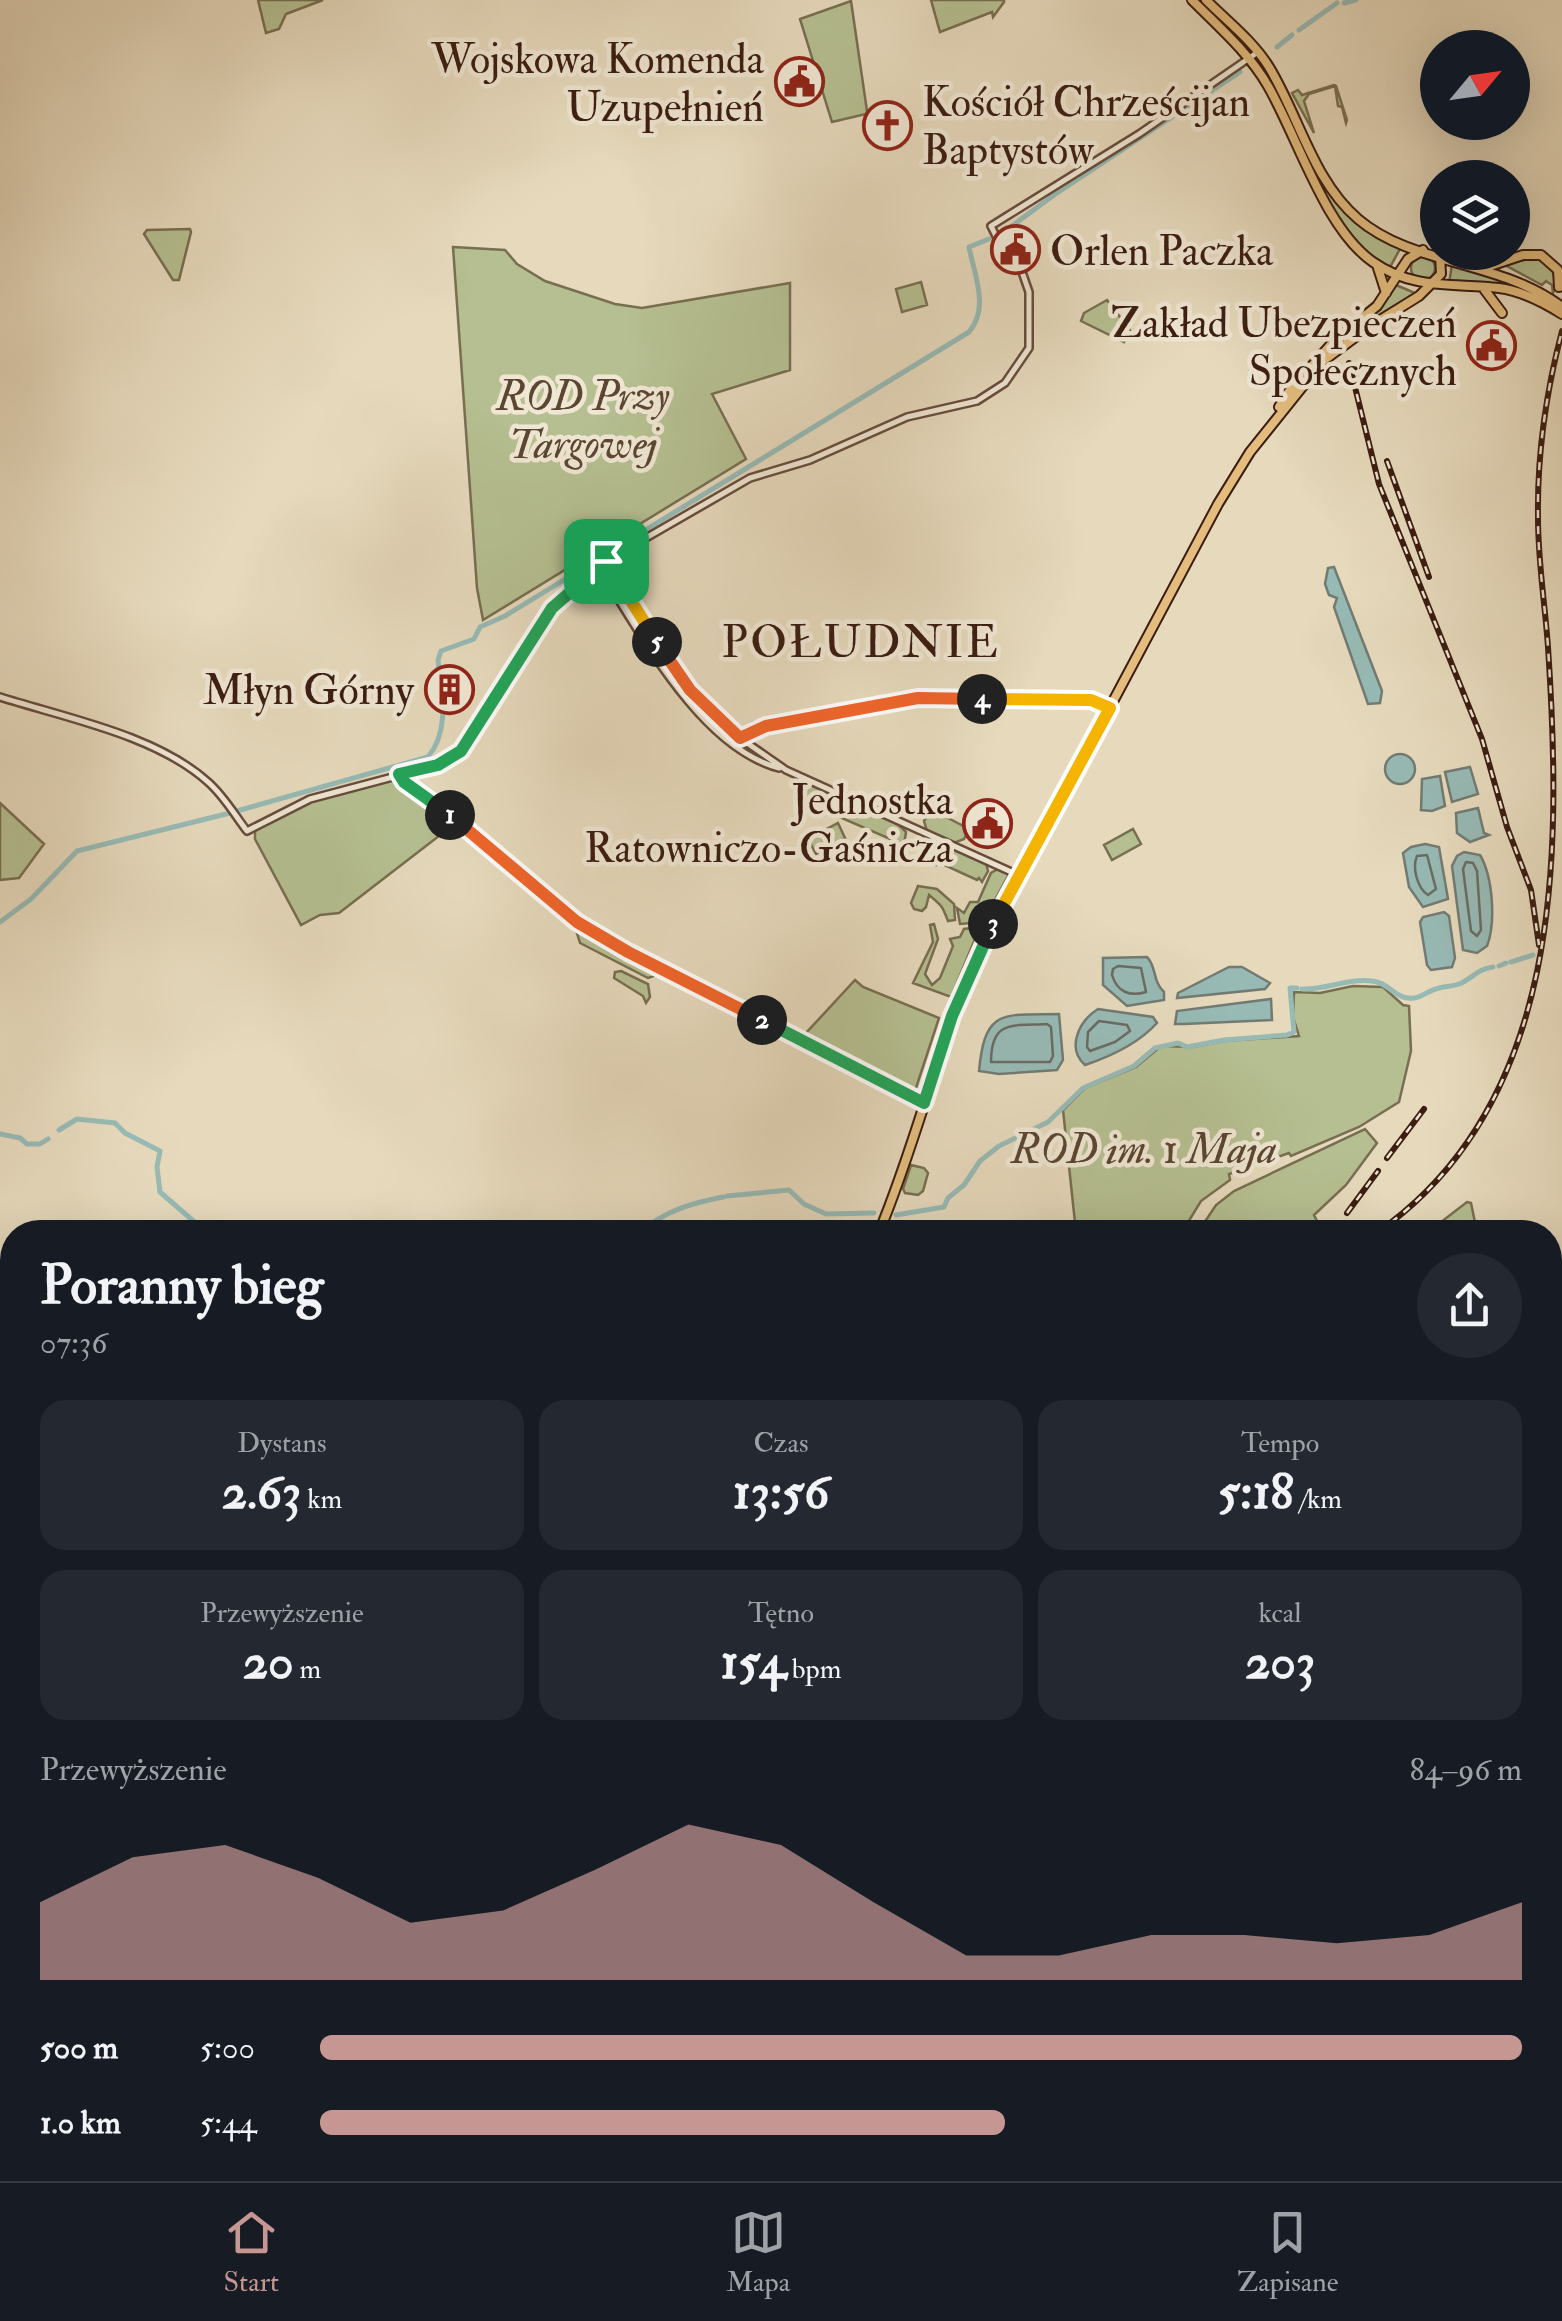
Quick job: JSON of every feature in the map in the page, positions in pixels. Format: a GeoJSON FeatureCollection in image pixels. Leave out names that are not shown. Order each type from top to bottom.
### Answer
{"type":"FeatureCollection","features":[{"type":"Feature","properties":{"kind":"main road"},"geometry":{"type":"LineString","coordinates":[[1192,0],[1248,58],[1269,87],[1345,236],[1377,265],[1430,286],[1483,288],[1542,297],[1562,314]]}},
{"type":"Feature","properties":{"kind":"main road"},"geometry":{"type":"LineString","coordinates":[[1206,0],[1258,52],[1328,184],[1343,204],[1378,234],[1420,249]]}},
{"type":"Feature","properties":{"kind":"main road"},"geometry":{"type":"LineString","coordinates":[[882,1220],[963,990],[1018,875],[1218,504],[1286,395],[1335,340],[1370,312],[1405,263],[1420,252]]}},
{"type":"Feature","properties":{"kind":"main road"},"geometry":{"type":"LineString","coordinates":[[1530,256],[1538,254],[1554,264],[1559,287]]}},
{"type":"Feature","properties":{"kind":"main road"},"geometry":{"type":"LineString","coordinates":[[1377,265],[1386,293]]}},
{"type":"Feature","properties":{"kind":"main road"},"geometry":{"type":"LineString","coordinates":[[1272,422],[1332,354],[1430,286],[1441,270]]}},
{"type":"Feature","properties":{"kind":"main road"},"geometry":{"type":"LineString","coordinates":[[1488,270],[1562,306]]}},
{"type":"Feature","properties":{"kind":"main road"},"geometry":{"type":"LineString","coordinates":[[1483,288],[1502,313],[1504,299],[1511,291]]}},
{"type":"Feature","properties":{"kind":"street"},"geometry":{"type":"LineString","coordinates":[[0,697],[162,751],[205,778],[247,830],[303,802],[438,765],[470,741],[538,627],[563,596],[606,561],[750,478],[810,460],[907,417],[967,404],[996,391],[1028,348],[1030,302],[1022,272],[991,226],[1124,144],[1258,52]]}},
{"type":"Feature","properties":{"kind":"street"},"geometry":{"type":"LineString","coordinates":[[606,561],[684,681],[737,741]]}},
{"type":"Feature","properties":{"kind":"street"},"geometry":{"type":"LineString","coordinates":[[598,567],[676,686],[737,741],[786,770],[1018,875]]}},
{"type":"Feature","properties":{"kind":"street"},"geometry":{"type":"LineString","coordinates":[[737,741],[748,728],[918,698],[1091,700],[1110,708]]}},
{"type":"Feature","properties":{"kind":"street"},"geometry":{"type":"LineString","coordinates":[[399,774],[577,922],[924,1103]]}},
{"type":"Feature","properties":{"kind":"green space"},"geometry":{"type":"Polygon","coordinates":[[[258,0],[323,0],[286,14],[279,29],[266,33],[258,0]]]}},
{"type":"Feature","properties":{"kind":"green space"},"geometry":{"type":"Polygon","coordinates":[[[931,0],[1004,2],[993,17],[992,12],[940,32],[931,0]]]}},
{"type":"Feature","properties":{"kind":"green space"},"geometry":{"type":"Polygon","coordinates":[[[851,1],[867,111],[832,122],[800,19],[851,1]]]}},
{"type":"Feature","properties":{"kind":"green space"},"geometry":{"type":"Polygon","coordinates":[[[1334,85],[1336,86],[1347,120],[1346,123],[1335,86],[1309,94],[1304,101],[1314,133],[1292,93],[1298,90],[1302,95],[1334,85]]]}},
{"type":"Feature","properties":{"kind":"green space"},"geometry":{"type":"Polygon","coordinates":[[[1292,123],[1333,197],[1401,247],[1389,269],[1371,256],[1342,223],[1292,123]]]}},
{"type":"Feature","properties":{"kind":"green space"},"geometry":{"type":"Polygon","coordinates":[[[190,229],[179,280],[173,280],[144,234],[147,230],[190,229]]]}},
{"type":"Feature","properties":{"kind":"green space","name":"ROD Przy Targowej"},"geometry":{"type":"Polygon","coordinates":[[[453,247],[505,250],[517,264],[545,281],[615,304],[642,308],[790,283],[790,370],[712,394],[746,459],[483,620],[477,588],[453,247]]]}},
{"type":"Feature","properties":{"kind":"green space"},"geometry":{"type":"Polygon","coordinates":[[[1418,256],[1420,270],[1435,270],[1428,280],[1418,280],[1411,273],[1411,263],[1418,256]]]}},
{"type":"Feature","properties":{"kind":"green space"},"geometry":{"type":"Polygon","coordinates":[[[1536,258],[1552,267],[1556,286],[1553,293],[1552,285],[1546,281],[1542,285],[1514,270],[1530,270],[1530,259],[1536,258]]]}},
{"type":"Feature","properties":{"kind":"green space"},"geometry":{"type":"Polygon","coordinates":[[[1451,270],[1472,270],[1539,295],[1449,284],[1451,270]]]}},
{"type":"Feature","properties":{"kind":"green space"},"geometry":{"type":"Polygon","coordinates":[[[921,282],[927,305],[902,312],[896,289],[921,282]]]}},
{"type":"Feature","properties":{"kind":"green space"},"geometry":{"type":"Polygon","coordinates":[[[1396,285],[1415,293],[1366,323],[1396,285]]]}},
{"type":"Feature","properties":{"kind":"green space"},"geometry":{"type":"Polygon","coordinates":[[[1107,300],[1130,330],[1124,342],[1081,321],[1084,313],[1107,300]]]}},
{"type":"Feature","properties":{"kind":"green space"},"geometry":{"type":"Polygon","coordinates":[[[390,779],[451,820],[448,829],[339,913],[320,915],[301,925],[255,839],[255,829],[303,804],[390,779]]]}},
{"type":"Feature","properties":{"kind":"green space"},"geometry":{"type":"Polygon","coordinates":[[[808,783],[898,824],[906,832],[904,845],[800,797],[808,783]]]}},
{"type":"Feature","properties":{"kind":"green space"},"geometry":{"type":"Polygon","coordinates":[[[0,803],[44,844],[19,878],[0,880],[0,803]]]}},
{"type":"Feature","properties":{"kind":"green space"},"geometry":{"type":"Polygon","coordinates":[[[931,809],[969,829],[964,839],[954,843],[927,831],[924,821],[931,809]]]}},
{"type":"Feature","properties":{"kind":"green space"},"geometry":{"type":"Polygon","coordinates":[[[838,823],[845,838],[816,854],[808,839],[838,823]]]}},
{"type":"Feature","properties":{"kind":"green space"},"geometry":{"type":"Polygon","coordinates":[[[1133,829],[1141,844],[1112,860],[1104,845],[1133,829]]]}},
{"type":"Feature","properties":{"kind":"green space"},"geometry":{"type":"Polygon","coordinates":[[[938,842],[986,863],[988,871],[982,882],[929,861],[933,845],[938,842]]]}},
{"type":"Feature","properties":{"kind":"green space"},"geometry":{"type":"Polygon","coordinates":[[[998,869],[1009,874],[983,922],[960,924],[957,908],[964,913],[970,902],[978,902],[991,873],[998,869]]]}},
{"type":"Feature","properties":{"kind":"green space"},"geometry":{"type":"Polygon","coordinates":[[[918,886],[937,889],[954,904],[955,920],[948,921],[941,906],[929,895],[922,911],[914,909],[911,903],[918,886]]]}},
{"type":"Feature","properties":{"kind":"green space"},"geometry":{"type":"Polygon","coordinates":[[[934,924],[938,939],[925,974],[932,985],[940,978],[953,946],[950,939],[960,937],[964,929],[980,927],[951,997],[913,983],[933,942],[930,925],[934,924]]]}},
{"type":"Feature","properties":{"kind":"green space"},"geometry":{"type":"Polygon","coordinates":[[[579,927],[652,967],[654,976],[648,978],[580,943],[576,930],[579,927]]]}},
{"type":"Feature","properties":{"kind":"green space"},"geometry":{"type":"Polygon","coordinates":[[[615,972],[648,984],[650,997],[646,1003],[643,996],[614,978],[615,972]]]}},
{"type":"Feature","properties":{"kind":"green space"},"geometry":{"type":"Polygon","coordinates":[[[855,980],[863,987],[939,1018],[915,1091],[806,1033],[855,980]]]}},
{"type":"Feature","properties":{"kind":"green space","name":"ROD im. 1 Maja"},"geometry":{"type":"Polygon","coordinates":[[[1353,986],[1383,987],[1409,1006],[1411,1051],[1399,1102],[1359,1127],[1291,1156],[1289,1153],[1229,1174],[1230,1180],[1201,1201],[1189,1220],[1075,1220],[1063,1110],[1085,1088],[1136,1067],[1161,1046],[1193,1047],[1299,1036],[1293,1017],[1294,992],[1320,993],[1353,986]]]}},
{"type":"Feature","properties":{"kind":"green space"},"geometry":{"type":"Polygon","coordinates":[[[1365,1129],[1377,1143],[1346,1185],[1314,1215],[1316,1220],[1206,1220],[1216,1205],[1234,1191],[1365,1129]]]}},
{"type":"Feature","properties":{"kind":"green space"},"geometry":{"type":"Polygon","coordinates":[[[911,1165],[928,1173],[918,1195],[903,1189],[911,1165]]]}},
{"type":"Feature","properties":{"kind":"green space"},"geometry":{"type":"Polygon","coordinates":[[[1467,1202],[1471,1203],[1475,1220],[1444,1220],[1467,1202]]]}},
{"type":"Feature","properties":{"kind":"water"},"geometry":{"type":"Polygon","coordinates":[[[1334,567],[1382,691],[1380,703],[1368,704],[1334,607],[1337,598],[1329,595],[1325,584],[1328,568],[1334,567]]]}},
{"type":"Feature","properties":{"kind":"water"},"geometry":{"type":"Polygon","coordinates":[[[1400,754],[1411,758],[1415,769],[1411,780],[1400,784],[1389,780],[1385,769],[1389,758],[1400,754]]]}},
{"type":"Feature","properties":{"kind":"water"},"geometry":{"type":"Polygon","coordinates":[[[1470,767],[1478,794],[1452,802],[1445,772],[1470,767]]]}},
{"type":"Feature","properties":{"kind":"water"},"geometry":{"type":"Polygon","coordinates":[[[1440,776],[1445,806],[1421,810],[1422,779],[1440,776]]]}},
{"type":"Feature","properties":{"kind":"water"},"geometry":{"type":"Polygon","coordinates":[[[1478,808],[1484,833],[1489,835],[1470,842],[1457,833],[1456,813],[1478,808]]]}},
{"type":"Feature","properties":{"kind":"water"},"geometry":{"type":"Polygon","coordinates":[[[1425,844],[1439,847],[1448,899],[1423,907],[1409,887],[1403,853],[1425,844]]]}},
{"type":"Feature","properties":{"kind":"water"},"geometry":{"type":"Polygon","coordinates":[[[1464,852],[1480,855],[1490,887],[1490,936],[1487,946],[1477,953],[1463,950],[1452,866],[1464,852]]]}},
{"type":"Feature","properties":{"kind":"water"},"geometry":{"type":"Polygon","coordinates":[[[1444,912],[1449,916],[1455,958],[1452,967],[1431,970],[1420,922],[1423,917],[1444,912]]]}},
{"type":"Feature","properties":{"kind":"water"},"geometry":{"type":"Polygon","coordinates":[[[1147,957],[1164,1000],[1127,1006],[1103,985],[1103,958],[1147,957]]]}},
{"type":"Feature","properties":{"kind":"water"},"geometry":{"type":"Polygon","coordinates":[[[1229,967],[1242,967],[1270,983],[1265,989],[1177,998],[1178,993],[1229,967]]]}},
{"type":"Feature","properties":{"kind":"water"},"geometry":{"type":"Polygon","coordinates":[[[1271,999],[1272,1020],[1175,1024],[1177,1011],[1271,999]]]}},
{"type":"Feature","properties":{"kind":"water"},"geometry":{"type":"Polygon","coordinates":[[[1098,1009],[1153,1017],[1157,1023],[1124,1048],[1085,1065],[1076,1051],[1077,1035],[1085,1020],[1098,1009]]]}},
{"type":"Feature","properties":{"kind":"water"},"geometry":{"type":"Polygon","coordinates":[[[1023,1014],[1059,1014],[1063,1060],[1057,1070],[999,1074],[979,1071],[986,1036],[1000,1019],[1023,1014]]]}},
{"type":"Feature","properties":{"kind":"waterway"},"geometry":{"type":"LineString","coordinates":[[1344,3],[1356,0]]}},
{"type":"Feature","properties":{"kind":"waterway"},"geometry":{"type":"LineString","coordinates":[[1299,30],[1337,3]]}},
{"type":"Feature","properties":{"kind":"waterway"},"geometry":{"type":"LineString","coordinates":[[1277,47],[1292,35]]}},
{"type":"Feature","properties":{"kind":"waterway"},"geometry":{"type":"LineString","coordinates":[[1001,234],[1240,72]]}},
{"type":"Feature","properties":{"kind":"waterway"},"geometry":{"type":"LineString","coordinates":[[0,922],[31,899],[77,851],[428,757],[442,723],[438,660],[441,651],[474,639],[480,627],[505,616],[969,332],[980,302],[969,247],[989,239]]}},
{"type":"Feature","properties":{"kind":"waterway"},"geometry":{"type":"LineString","coordinates":[[1511,962],[1533,955]]}},
{"type":"Feature","properties":{"kind":"waterway"},"geometry":{"type":"LineString","coordinates":[[1499,966],[1506,963]]}},
{"type":"Feature","properties":{"kind":"waterway"},"geometry":{"type":"LineString","coordinates":[[1302,989],[1372,981],[1402,997],[1414,998],[1459,984],[1493,967]]}},
{"type":"Feature","properties":{"kind":"waterway"},"geometry":{"type":"LineString","coordinates":[[896,1215],[944,1207],[980,1161],[999,1146],[1048,1122],[1083,1088],[1134,1066],[1155,1048],[1294,1032],[1290,988],[1297,988]]}},
{"type":"Feature","properties":{"kind":"waterway"},"geometry":{"type":"LineString","coordinates":[[59,1130],[77,1119],[115,1123],[125,1133],[160,1151],[160,1192],[192,1220]]}},
{"type":"Feature","properties":{"kind":"waterway"},"geometry":{"type":"LineString","coordinates":[[0,1134],[20,1138],[27,1144],[40,1144],[48,1139]]}},
{"type":"Feature","properties":{"kind":"waterway"},"geometry":{"type":"LineString","coordinates":[[727,1196],[789,1190],[804,1204],[826,1214],[874,1213]]}},
{"type":"Feature","properties":{"kind":"waterway"},"geometry":{"type":"LineString","coordinates":[[658,1220],[679,1209],[723,1197]]}},
{"type":"Feature","properties":{"kind":"railway"},"geometry":{"type":"LineString","coordinates":[[1392,1220],[1439,1179],[1484,1116],[1516,1046],[1537,971],[1549,891],[1553,810],[1538,494],[1544,424],[1562,331]]}},
{"type":"Feature","properties":{"kind":"railway"},"geometry":{"type":"LineString","coordinates":[[1349,363],[1379,484],[1482,739],[1507,827],[1531,890],[1539,945]]}},
{"type":"Feature","properties":{"kind":"railway"},"geometry":{"type":"LineString","coordinates":[[1387,461],[1429,577]]}},
{"type":"Feature","properties":{"kind":"railway"},"geometry":{"type":"LineString","coordinates":[[1387,1158],[1424,1109]]}},
{"type":"Feature","properties":{"kind":"railway"},"geometry":{"type":"LineString","coordinates":[[1347,1213],[1378,1171]]}},
{"type":"Feature","properties":{"kind":"place","name":"Wojskowa Komenda Uzupełnień"},"geometry":{"type":"Point","coordinates":[799,82]}},
{"type":"Feature","properties":{"kind":"place","name":"Kościół Chrześcijan Baptystów"},"geometry":{"type":"Point","coordinates":[887,125]}},
{"type":"Feature","properties":{"kind":"place","name":"Orlen Paczka"},"geometry":{"type":"Point","coordinates":[1015,250]}},
{"type":"Feature","properties":{"kind":"place","name":"Zakład Ubezpieczeń Społecznych"},"geometry":{"type":"Point","coordinates":[1492,346]}},
{"type":"Feature","properties":{"kind":"place","name":"Młyn Górny"},"geometry":{"type":"Point","coordinates":[449,689]}},
{"type":"Feature","properties":{"kind":"place","name":"Jednostka Ratowniczo-Gaśnicza"},"geometry":{"type":"Point","coordinates":[988,823]}},
{"type":"Feature","properties":{"kind":"district","name":"POŁUDNIE"},"geometry":{"type":"Point","coordinates":[861,641]}},
{"type":"Feature","properties":{"kind":"route"},"geometry":{"type":"LineString","coordinates":[[606,561],[684,681],[740,738],[766,726],[918,698],[1091,700],[1110,708],[975,961],[952,1016],[924,1103],[628,952],[577,922],[467,828],[400,779],[399,774],[438,765],[461,751],[552,608],[606,561]]}}]}
